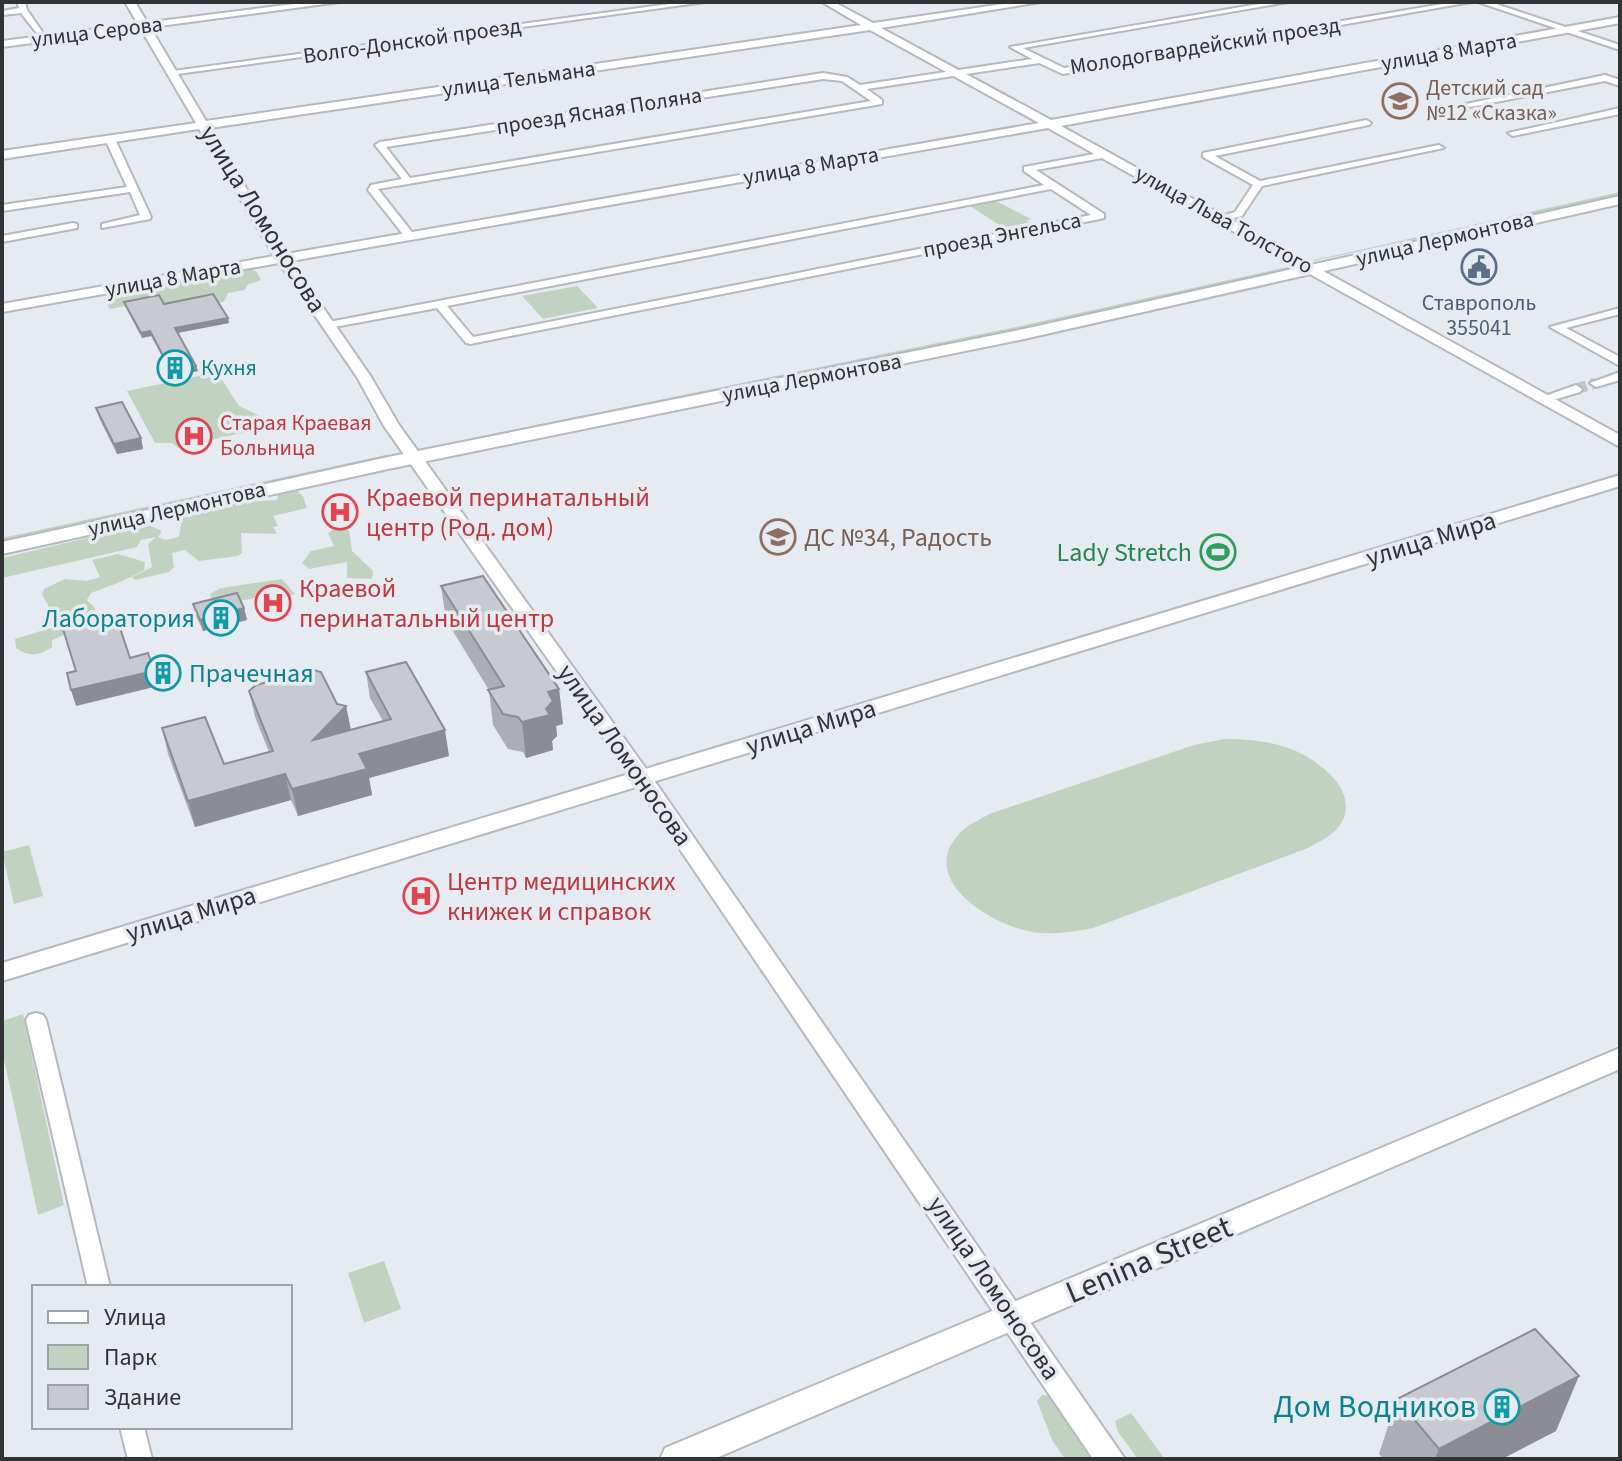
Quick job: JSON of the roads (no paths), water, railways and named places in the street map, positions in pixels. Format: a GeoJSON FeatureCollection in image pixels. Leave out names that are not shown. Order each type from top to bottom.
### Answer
{"type":"FeatureCollection","features":[{"type":"Feature","properties":{"kind":"main road","name":"улица Серова"},"geometry":{"type":"LineString","coordinates":[[2,44],[335,2]]}},
{"type":"Feature","properties":{"kind":"main road","name":"улица Лермонтова"},"geometry":{"type":"LineString","coordinates":[[1306,264],[1620,188]]}},
{"type":"Feature","properties":{"kind":"main road","name":"улица Лермонтова"},"geometry":{"type":"LineString","coordinates":[[2,532],[411,451],[1620,200]]}},
{"type":"Feature","properties":{"kind":"main road","name":"улица Лермонтова"},"geometry":{"type":"LineString","coordinates":[[2,548],[411,451]]}},
{"type":"Feature","properties":{"kind":"main road","name":"улица Мира"},"geometry":{"type":"LineString","coordinates":[[2,972],[1620,480]]}},
{"type":"Feature","properties":{"kind":"main road","name":"Lenina Street"},"geometry":{"type":"LineString","coordinates":[[677,1459],[1620,1058]]}},
{"type":"Feature","properties":{"kind":"street","name":"улица Ломоносова"},"geometry":{"type":"LineString","coordinates":[[130,2],[282,259],[411,451],[642,778],[1110,1459]]}},
{"type":"Feature","properties":{"kind":"street","name":"Волго-Донской проезд"},"geometry":{"type":"LineString","coordinates":[[170,72],[701,2]]}},
{"type":"Feature","properties":{"kind":"street","name":"улица Льва Толстого"},"geometry":{"type":"LineString","coordinates":[[827,2],[1306,264],[1620,442]]}},
{"type":"Feature","properties":{"kind":"street","name":"улица Тельмана"},"geometry":{"type":"LineString","coordinates":[[2,155],[1036,2]]}},
{"type":"Feature","properties":{"kind":"street","name":"Молодогвардейский проезд"},"geometry":{"type":"LineString","coordinates":[[1284,2],[1014,47],[1063,71],[1467,2]]}},
{"type":"Feature","properties":{"kind":"street"},"geometry":{"type":"LineString","coordinates":[[1482,2],[1620,48]]}},
{"type":"Feature","properties":{"kind":"street"},"geometry":{"type":"LineString","coordinates":[[2,13],[22,6],[45,38]]}},
{"type":"Feature","properties":{"kind":"street","name":"улица 8 Марта"},"geometry":{"type":"LineString","coordinates":[[2,308],[1049,125],[1620,20]]}},
{"type":"Feature","properties":{"kind":"street","name":"Молодогвардейский проезд"},"geometry":{"type":"LineString","coordinates":[[957,74],[1040,60]]}},
{"type":"Feature","properties":{"kind":"street","name":"проезд Ясная Поляна"},"geometry":{"type":"LineString","coordinates":[[859,88],[957,74]]}},
{"type":"Feature","properties":{"kind":"street","name":"проезд Ясная Поляна"},"geometry":{"type":"LineString","coordinates":[[407,180],[380,145],[823,76],[844,79],[879,102],[379,185],[373,190],[410,236]]}},
{"type":"Feature","properties":{"kind":"street"},"geometry":{"type":"LineString","coordinates":[[1470,104],[1605,78],[1620,83]]}},
{"type":"Feature","properties":{"kind":"street"},"geometry":{"type":"LineString","coordinates":[[1513,133],[1620,111]]}},
{"type":"Feature","properties":{"kind":"street"},"geometry":{"type":"LineString","coordinates":[[1366,123],[1206,155],[1259,184],[1439,148]]}},
{"type":"Feature","properties":{"kind":"street"},"geometry":{"type":"LineString","coordinates":[[106,226],[146,217],[110,139]]}},
{"type":"Feature","properties":{"kind":"street"},"geometry":{"type":"LineString","coordinates":[[1053,186],[1027,169],[1105,155]]}},
{"type":"Feature","properties":{"kind":"street"},"geometry":{"type":"LineString","coordinates":[[1220,218],[1238,214],[1259,184]]}},
{"type":"Feature","properties":{"kind":"street","name":"проезд Энгельса"},"geometry":{"type":"LineString","coordinates":[[329,325],[1053,186],[1100,216],[470,341],[440,304]]}},
{"type":"Feature","properties":{"kind":"street"},"geometry":{"type":"LineString","coordinates":[[2,208],[132,189]]}},
{"type":"Feature","properties":{"kind":"street"},"geometry":{"type":"LineString","coordinates":[[2,239],[73,226]]}},
{"type":"Feature","properties":{"kind":"street"},"geometry":{"type":"LineString","coordinates":[[1620,311],[1556,327],[1620,362]]}},
{"type":"Feature","properties":{"kind":"street"},"geometry":{"type":"LineString","coordinates":[[1596,383],[1620,376]]}},
{"type":"Feature","properties":{"kind":"street"},"geometry":{"type":"LineString","coordinates":[[1543,399],[1576,389]]}},
{"type":"Feature","properties":{"kind":"street"},"geometry":{"type":"LineString","coordinates":[[36,1020],[99,1285]]}},
{"type":"Feature","properties":{"kind":"street"},"geometry":{"type":"LineString","coordinates":[[132,1429],[140,1459]]}},
{"type":"Feature","properties":{"kind":"tunnel"},"geometry":{"type":"LineString","coordinates":[[1576,389],[1596,383]]}},
{"type":"Feature","properties":{"kind":"place","name":"Детский сад №12 «Сказка»"},"geometry":{"type":"Point","coordinates":[1400,101]}},
{"type":"Feature","properties":{"kind":"place","name":"Ставрополь 355041"},"geometry":{"type":"Point","coordinates":[1479,267]}},
{"type":"Feature","properties":{"kind":"place","name":"Кухня"},"geometry":{"type":"Point","coordinates":[175,368]}},
{"type":"Feature","properties":{"kind":"place","name":"Старая Краевая Больница"},"geometry":{"type":"Point","coordinates":[194,436]}},
{"type":"Feature","properties":{"kind":"place","name":"Краевой перинатальный центр (Род. дом)"},"geometry":{"type":"Point","coordinates":[340,512]}},
{"type":"Feature","properties":{"kind":"place","name":"ДС №34, Радость"},"geometry":{"type":"Point","coordinates":[778,537]}},
{"type":"Feature","properties":{"kind":"place","name":"Lady Stretch"},"geometry":{"type":"Point","coordinates":[1218,552]}},
{"type":"Feature","properties":{"kind":"place","name":"Краевой перинатальный центр"},"geometry":{"type":"Point","coordinates":[273,603]}},
{"type":"Feature","properties":{"kind":"place","name":"Лаборатория"},"geometry":{"type":"Point","coordinates":[221,618]}},
{"type":"Feature","properties":{"kind":"place","name":"Прачечная"},"geometry":{"type":"Point","coordinates":[163,673]}},
{"type":"Feature","properties":{"kind":"place","name":"Центр медицинских книжек и справок"},"geometry":{"type":"Point","coordinates":[421,896]}},
{"type":"Feature","properties":{"kind":"place","name":"Дом Водников"},"geometry":{"type":"Point","coordinates":[1502,1407]}}]}
